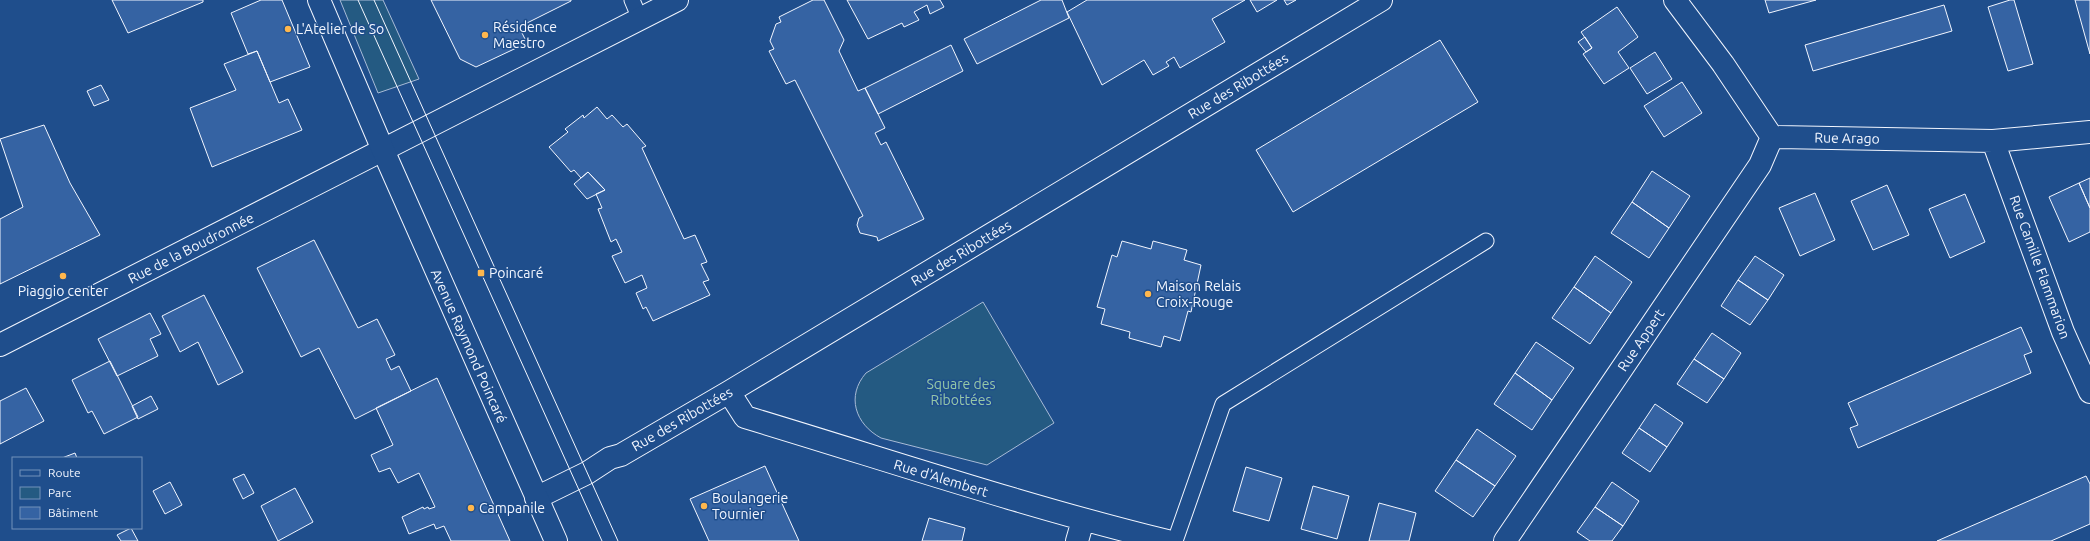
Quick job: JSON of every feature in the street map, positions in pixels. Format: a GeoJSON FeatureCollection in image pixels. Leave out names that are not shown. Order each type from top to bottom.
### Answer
{"type":"FeatureCollection","features":[{"type":"Feature","properties":{"kind":"street","name":"Avenue Raymond Poincaré"},"geometry":{"type":"LineString","coordinates":[[319,0],[383,150],[556,541]]}},
{"type":"Feature","properties":{"kind":"street"},"geometry":{"type":"LineString","coordinates":[[383,150],[482,98],[587,46],[636,9],[677,0]]}},
{"type":"Feature","properties":{"kind":"street","name":"Rue des Ribottées"},"geometry":{"type":"LineString","coordinates":[[536,498],[587,473],[610,458],[621,455],[729,392],[1381,0]]}},
{"type":"Feature","properties":{"kind":"street"},"geometry":{"type":"LineString","coordinates":[[1675,0],[1723,64],[1772,137]]}},
{"type":"Feature","properties":{"kind":"street","name":"Rue Arago"},"geometry":{"type":"LineString","coordinates":[[1772,137],[1993,141],[2090,132]]}},
{"type":"Feature","properties":{"kind":"street","name":"Rue Appert"},"geometry":{"type":"LineString","coordinates":[[1505,541],[1760,165],[1772,137]]}},
{"type":"Feature","properties":{"kind":"street","name":"Rue Camille Flammarion"},"geometry":{"type":"LineString","coordinates":[[1993,141],[2063,332],[2090,392]]}},
{"type":"Feature","properties":{"kind":"street","name":"Rue de la Boudronnée"},"geometry":{"type":"LineString","coordinates":[[0,345],[383,150]]}},
{"type":"Feature","properties":{"kind":"street","name":"Rue d'Alembert"},"geometry":{"type":"LineString","coordinates":[[729,392],[745,417],[950,481],[1083,520],[1167,541]]}},
{"type":"Feature","properties":{"kind":"street"},"geometry":{"type":"LineString","coordinates":[[1077,541],[1083,520]]}},
{"type":"Feature","properties":{"kind":"lane"},"geometry":{"type":"LineString","coordinates":[[1175,541],[1223,404],[1486,241]]}},
{"type":"Feature","properties":{"kind":"green space"},"geometry":{"type":"Polygon","coordinates":[[[340,0],[383,0],[419,79],[378,93],[340,0]]]}},
{"type":"Feature","properties":{"kind":"green space","name":"Square des Ribottées"},"geometry":{"type":"Polygon","coordinates":[[[983,302],[1054,423],[987,465],[881,438],[872,432],[860,417],[856,409],[855,400],[856,391],[866,373],[983,302]]]}},
{"type":"Feature","properties":{"kind":"building"},"geometry":{"type":"Polygon","coordinates":[[[112,0],[203,0],[203,2],[128,33],[112,0]]]}},
{"type":"Feature","properties":{"kind":"building"},"geometry":{"type":"Polygon","coordinates":[[[261,0],[282,0],[310,67],[270,82],[257,51],[248,54],[231,13],[261,0]]]}},
{"type":"Feature","properties":{"kind":"building","name":"Résidence Maestro"},"geometry":{"type":"Polygon","coordinates":[[[431,0],[571,1],[519,27],[527,43],[476,67],[460,59],[431,0]]]}},
{"type":"Feature","properties":{"kind":"building"},"geometry":{"type":"Polygon","coordinates":[[[813,0],[824,0],[844,40],[839,51],[858,91],[865,88],[885,128],[875,133],[881,145],[886,142],[924,219],[878,241],[877,237],[860,233],[857,225],[859,218],[863,216],[795,80],[786,84],[769,51],[774,49],[770,41],[776,24],[781,22],[779,17],[813,0]]]}},
{"type":"Feature","properties":{"kind":"building"},"geometry":{"type":"Polygon","coordinates":[[[847,0],[940,0],[944,7],[930,14],[927,5],[914,12],[919,20],[904,27],[902,23],[868,39],[847,0]]]}},
{"type":"Feature","properties":{"kind":"building"},"geometry":{"type":"Polygon","coordinates":[[[1041,0],[1062,0],[1069,18],[977,64],[964,39],[1041,0]]]}},
{"type":"Feature","properties":{"kind":"building"},"geometry":{"type":"Polygon","coordinates":[[[1087,0],[1245,0],[1212,19],[1225,42],[1180,68],[1174,57],[1166,62],[1169,66],[1153,75],[1144,60],[1102,85],[1067,12],[1087,0]]]}},
{"type":"Feature","properties":{"kind":"building"},"geometry":{"type":"Polygon","coordinates":[[[1250,0],[1277,0],[1257,12],[1250,0]]]}},
{"type":"Feature","properties":{"kind":"building"},"geometry":{"type":"Polygon","coordinates":[[[1284,0],[1296,0],[1287,5],[1284,0]]]}},
{"type":"Feature","properties":{"kind":"building"},"geometry":{"type":"Polygon","coordinates":[[[1765,0],[1816,0],[1769,13],[1765,0]]]}},
{"type":"Feature","properties":{"kind":"building"},"geometry":{"type":"Polygon","coordinates":[[[2014,0],[2033,64],[2008,71],[1988,7],[2014,0]]]}},
{"type":"Feature","properties":{"kind":"building"},"geometry":{"type":"Polygon","coordinates":[[[2075,0],[2090,0],[2090,54],[2075,0]]]}},
{"type":"Feature","properties":{"kind":"building"},"geometry":{"type":"Polygon","coordinates":[[[1944,5],[1952,31],[1813,71],[1805,45],[1944,5]]]}},
{"type":"Feature","properties":{"kind":"building"},"geometry":{"type":"Polygon","coordinates":[[[1617,7],[1638,37],[1618,52],[1629,68],[1604,84],[1583,54],[1592,48],[1581,32],[1617,7]]]}},
{"type":"Feature","properties":{"kind":"building"},"geometry":{"type":"Polygon","coordinates":[[[1585,37],[1592,48],[1586,52],[1578,42],[1585,37]]]}},
{"type":"Feature","properties":{"kind":"building"},"geometry":{"type":"Polygon","coordinates":[[[1440,40],[1478,102],[1293,212],[1256,150],[1440,40]]]}},
{"type":"Feature","properties":{"kind":"building"},"geometry":{"type":"Polygon","coordinates":[[[951,45],[963,71],[878,114],[865,88],[951,45]]]}},
{"type":"Feature","properties":{"kind":"building"},"geometry":{"type":"Polygon","coordinates":[[[257,51],[279,103],[288,99],[302,130],[212,167],[190,108],[236,90],[224,64],[257,51]]]}},
{"type":"Feature","properties":{"kind":"building"},"geometry":{"type":"Polygon","coordinates":[[[1655,52],[1672,79],[1647,94],[1630,68],[1655,52]]]}},
{"type":"Feature","properties":{"kind":"building"},"geometry":{"type":"Polygon","coordinates":[[[1682,82],[1702,113],[1664,137],[1644,106],[1682,82]]]}},
{"type":"Feature","properties":{"kind":"building"},"geometry":{"type":"Polygon","coordinates":[[[101,85],[109,100],[94,106],[87,91],[101,85]]]}},
{"type":"Feature","properties":{"kind":"building"},"geometry":{"type":"Polygon","coordinates":[[[597,107],[607,119],[612,115],[623,127],[627,124],[646,146],[642,148],[684,239],[695,235],[707,262],[701,264],[709,280],[703,282],[710,295],[653,321],[646,307],[643,309],[636,293],[647,288],[642,275],[625,283],[612,256],[622,252],[616,239],[611,242],[598,209],[602,208],[596,194],[605,190],[588,172],[581,178],[574,170],[571,172],[549,147],[568,132],[565,129],[583,115],[584,118],[597,107]]]}},
{"type":"Feature","properties":{"kind":"building"},"geometry":{"type":"Polygon","coordinates":[[[44,125],[70,183],[100,235],[0,284],[0,219],[23,207],[0,139],[44,125]]]}},
{"type":"Feature","properties":{"kind":"building"},"geometry":{"type":"Polygon","coordinates":[[[1652,171],[1690,196],[1669,228],[1632,202],[1652,171]]]}},
{"type":"Feature","properties":{"kind":"building"},"geometry":{"type":"Polygon","coordinates":[[[588,172],[605,190],[587,199],[574,184],[588,172]]]}},
{"type":"Feature","properties":{"kind":"building"},"geometry":{"type":"Polygon","coordinates":[[[2090,178],[2090,208],[2079,183],[2090,178]]]}},
{"type":"Feature","properties":{"kind":"building"},"geometry":{"type":"Polygon","coordinates":[[[2079,183],[2090,208],[2090,232],[2069,242],[2049,197],[2079,183]]]}},
{"type":"Feature","properties":{"kind":"building"},"geometry":{"type":"Polygon","coordinates":[[[1887,185],[1909,235],[1873,250],[1851,201],[1887,185]]]}},
{"type":"Feature","properties":{"kind":"building"},"geometry":{"type":"Polygon","coordinates":[[[1815,193],[1835,240],[1800,256],[1779,208],[1815,193]]]}},
{"type":"Feature","properties":{"kind":"building"},"geometry":{"type":"Polygon","coordinates":[[[1965,194],[1985,242],[1950,258],[1929,209],[1965,194]]]}},
{"type":"Feature","properties":{"kind":"building"},"geometry":{"type":"Polygon","coordinates":[[[1632,202],[1669,228],[1649,258],[1611,233],[1632,202]]]}},
{"type":"Feature","properties":{"kind":"building"},"geometry":{"type":"Polygon","coordinates":[[[314,240],[358,328],[377,319],[395,355],[386,359],[391,370],[399,366],[411,391],[355,419],[319,348],[301,357],[257,268],[314,240]]]}},
{"type":"Feature","properties":{"kind":"building","name":"Maison Relais Croix-Rouge"},"geometry":{"type":"Polygon","coordinates":[[[1122,241],[1151,249],[1153,241],[1187,250],[1184,260],[1201,265],[1191,312],[1188,311],[1180,341],[1164,336],[1161,347],[1129,338],[1130,332],[1101,324],[1105,309],[1097,307],[1112,255],[1117,257],[1122,241]]]}},
{"type":"Feature","properties":{"kind":"building"},"geometry":{"type":"Polygon","coordinates":[[[1595,256],[1632,282],[1611,313],[1574,287],[1595,256]]]}},
{"type":"Feature","properties":{"kind":"building"},"geometry":{"type":"Polygon","coordinates":[[[1755,256],[1784,275],[1768,300],[1738,280],[1755,256]]]}},
{"type":"Feature","properties":{"kind":"building"},"geometry":{"type":"Polygon","coordinates":[[[1738,280],[1768,300],[1750,325],[1721,306],[1738,280]]]}},
{"type":"Feature","properties":{"kind":"building"},"geometry":{"type":"Polygon","coordinates":[[[1574,287],[1611,313],[1590,344],[1552,318],[1574,287]]]}},
{"type":"Feature","properties":{"kind":"building"},"geometry":{"type":"Polygon","coordinates":[[[204,295],[243,372],[218,385],[198,342],[180,352],[162,316],[204,295]]]}},
{"type":"Feature","properties":{"kind":"building"},"geometry":{"type":"Polygon","coordinates":[[[150,313],[161,334],[150,339],[158,356],[117,376],[98,339],[150,313]]]}},
{"type":"Feature","properties":{"kind":"building"},"geometry":{"type":"Polygon","coordinates":[[[2021,327],[2032,352],[2024,355],[2031,373],[1858,448],[1850,428],[1858,425],[1848,403],[2021,327]]]}},
{"type":"Feature","properties":{"kind":"building"},"geometry":{"type":"Polygon","coordinates":[[[1712,333],[1741,353],[1724,379],[1694,359],[1712,333]]]}},
{"type":"Feature","properties":{"kind":"building"},"geometry":{"type":"Polygon","coordinates":[[[1536,342],[1574,368],[1552,400],[1515,373],[1536,342]]]}},
{"type":"Feature","properties":{"kind":"building"},"geometry":{"type":"Polygon","coordinates":[[[1694,359],[1724,379],[1707,403],[1677,384],[1694,359]]]}},
{"type":"Feature","properties":{"kind":"building"},"geometry":{"type":"Polygon","coordinates":[[[110,361],[138,417],[104,434],[92,411],[88,413],[72,380],[110,361]]]}},
{"type":"Feature","properties":{"kind":"building"},"geometry":{"type":"Polygon","coordinates":[[[1515,373],[1552,400],[1532,430],[1494,404],[1515,373]]]}},
{"type":"Feature","properties":{"kind":"building"},"geometry":{"type":"Polygon","coordinates":[[[437,378],[510,541],[451,541],[444,526],[436,529],[434,524],[409,534],[402,517],[423,507],[424,509],[428,507],[429,509],[435,507],[419,473],[398,483],[390,468],[379,472],[371,455],[393,445],[376,408],[437,378]]]}},
{"type":"Feature","properties":{"kind":"building"},"geometry":{"type":"Polygon","coordinates":[[[26,388],[44,421],[0,444],[0,401],[26,388]]]}},
{"type":"Feature","properties":{"kind":"building"},"geometry":{"type":"Polygon","coordinates":[[[151,396],[158,409],[138,419],[132,406],[151,396]]]}},
{"type":"Feature","properties":{"kind":"building"},"geometry":{"type":"Polygon","coordinates":[[[1655,404],[1683,423],[1667,447],[1639,428],[1655,404]]]}},
{"type":"Feature","properties":{"kind":"building"},"geometry":{"type":"Polygon","coordinates":[[[1639,428],[1667,447],[1650,472],[1622,453],[1639,428]]]}},
{"type":"Feature","properties":{"kind":"building"},"geometry":{"type":"Polygon","coordinates":[[[1477,429],[1516,456],[1495,486],[1456,460],[1477,429]]]}},
{"type":"Feature","properties":{"kind":"building"},"geometry":{"type":"Polygon","coordinates":[[[75,453],[77,457],[65,457],[75,453]]]}},
{"type":"Feature","properties":{"kind":"building"},"geometry":{"type":"Polygon","coordinates":[[[1456,460],[1495,486],[1473,517],[1435,491],[1456,460]]]}},
{"type":"Feature","properties":{"kind":"building"},"geometry":{"type":"Polygon","coordinates":[[[765,466],[799,541],[709,541],[690,499],[765,466]]]}},
{"type":"Feature","properties":{"kind":"building"},"geometry":{"type":"Polygon","coordinates":[[[1246,467],[1282,478],[1269,521],[1233,511],[1246,467]]]}},
{"type":"Feature","properties":{"kind":"building"},"geometry":{"type":"Polygon","coordinates":[[[244,474],[254,493],[243,499],[233,479],[244,474]]]}},
{"type":"Feature","properties":{"kind":"building"},"geometry":{"type":"Polygon","coordinates":[[[2086,476],[2090,484],[2090,524],[2051,541],[1937,541],[2086,476]]]}},
{"type":"Feature","properties":{"kind":"building"},"geometry":{"type":"Polygon","coordinates":[[[170,482],[182,505],[165,514],[153,491],[170,482]]]}},
{"type":"Feature","properties":{"kind":"building"},"geometry":{"type":"Polygon","coordinates":[[[1612,482],[1639,501],[1623,526],[1595,507],[1612,482]]]}},
{"type":"Feature","properties":{"kind":"building"},"geometry":{"type":"Polygon","coordinates":[[[1313,486],[1349,496],[1337,539],[1301,529],[1313,486]]]}},
{"type":"Feature","properties":{"kind":"building"},"geometry":{"type":"Polygon","coordinates":[[[295,488],[313,522],[278,541],[261,506],[295,488]]]}},
{"type":"Feature","properties":{"kind":"building"},"geometry":{"type":"Polygon","coordinates":[[[1379,503],[1416,513],[1409,541],[1369,541],[1379,503]]]}},
{"type":"Feature","properties":{"kind":"building"},"geometry":{"type":"Polygon","coordinates":[[[1595,507],[1623,526],[1612,541],[1590,541],[1577,532],[1595,507]]]}},
{"type":"Feature","properties":{"kind":"building"},"geometry":{"type":"Polygon","coordinates":[[[929,518],[965,528],[962,541],[922,541],[929,518]]]}},
{"type":"Feature","properties":{"kind":"building"},"geometry":{"type":"Polygon","coordinates":[[[132,529],[138,541],[121,541],[117,535],[132,529]]]}},
{"type":"Feature","properties":{"kind":"tram line"},"geometry":{"type":"LineString","coordinates":[[358,0],[602,541]]}},
{"type":"Feature","properties":{"kind":"tram line"},"geometry":{"type":"LineString","coordinates":[[374,0],[618,541]]}},
{"type":"Feature","properties":{"kind":"place","name":"L'Atelier de So"},"geometry":{"type":"Point","coordinates":[288,29]}},
{"type":"Feature","properties":{"kind":"place","name":"Résidence Maestro"},"geometry":{"type":"Point","coordinates":[485,35]}},
{"type":"Feature","properties":{"kind":"place","name":"Poincaré"},"geometry":{"type":"Point","coordinates":[481,273]}},
{"type":"Feature","properties":{"kind":"place","name":"Piaggio center"},"geometry":{"type":"Point","coordinates":[63,276]}},
{"type":"Feature","properties":{"kind":"place","name":"Maison Relais Croix-Rouge"},"geometry":{"type":"Point","coordinates":[1148,294]}},
{"type":"Feature","properties":{"kind":"place","name":"Boulangerie Tournier"},"geometry":{"type":"Point","coordinates":[704,506]}},
{"type":"Feature","properties":{"kind":"place","name":"Campanile"},"geometry":{"type":"Point","coordinates":[471,508]}}]}
